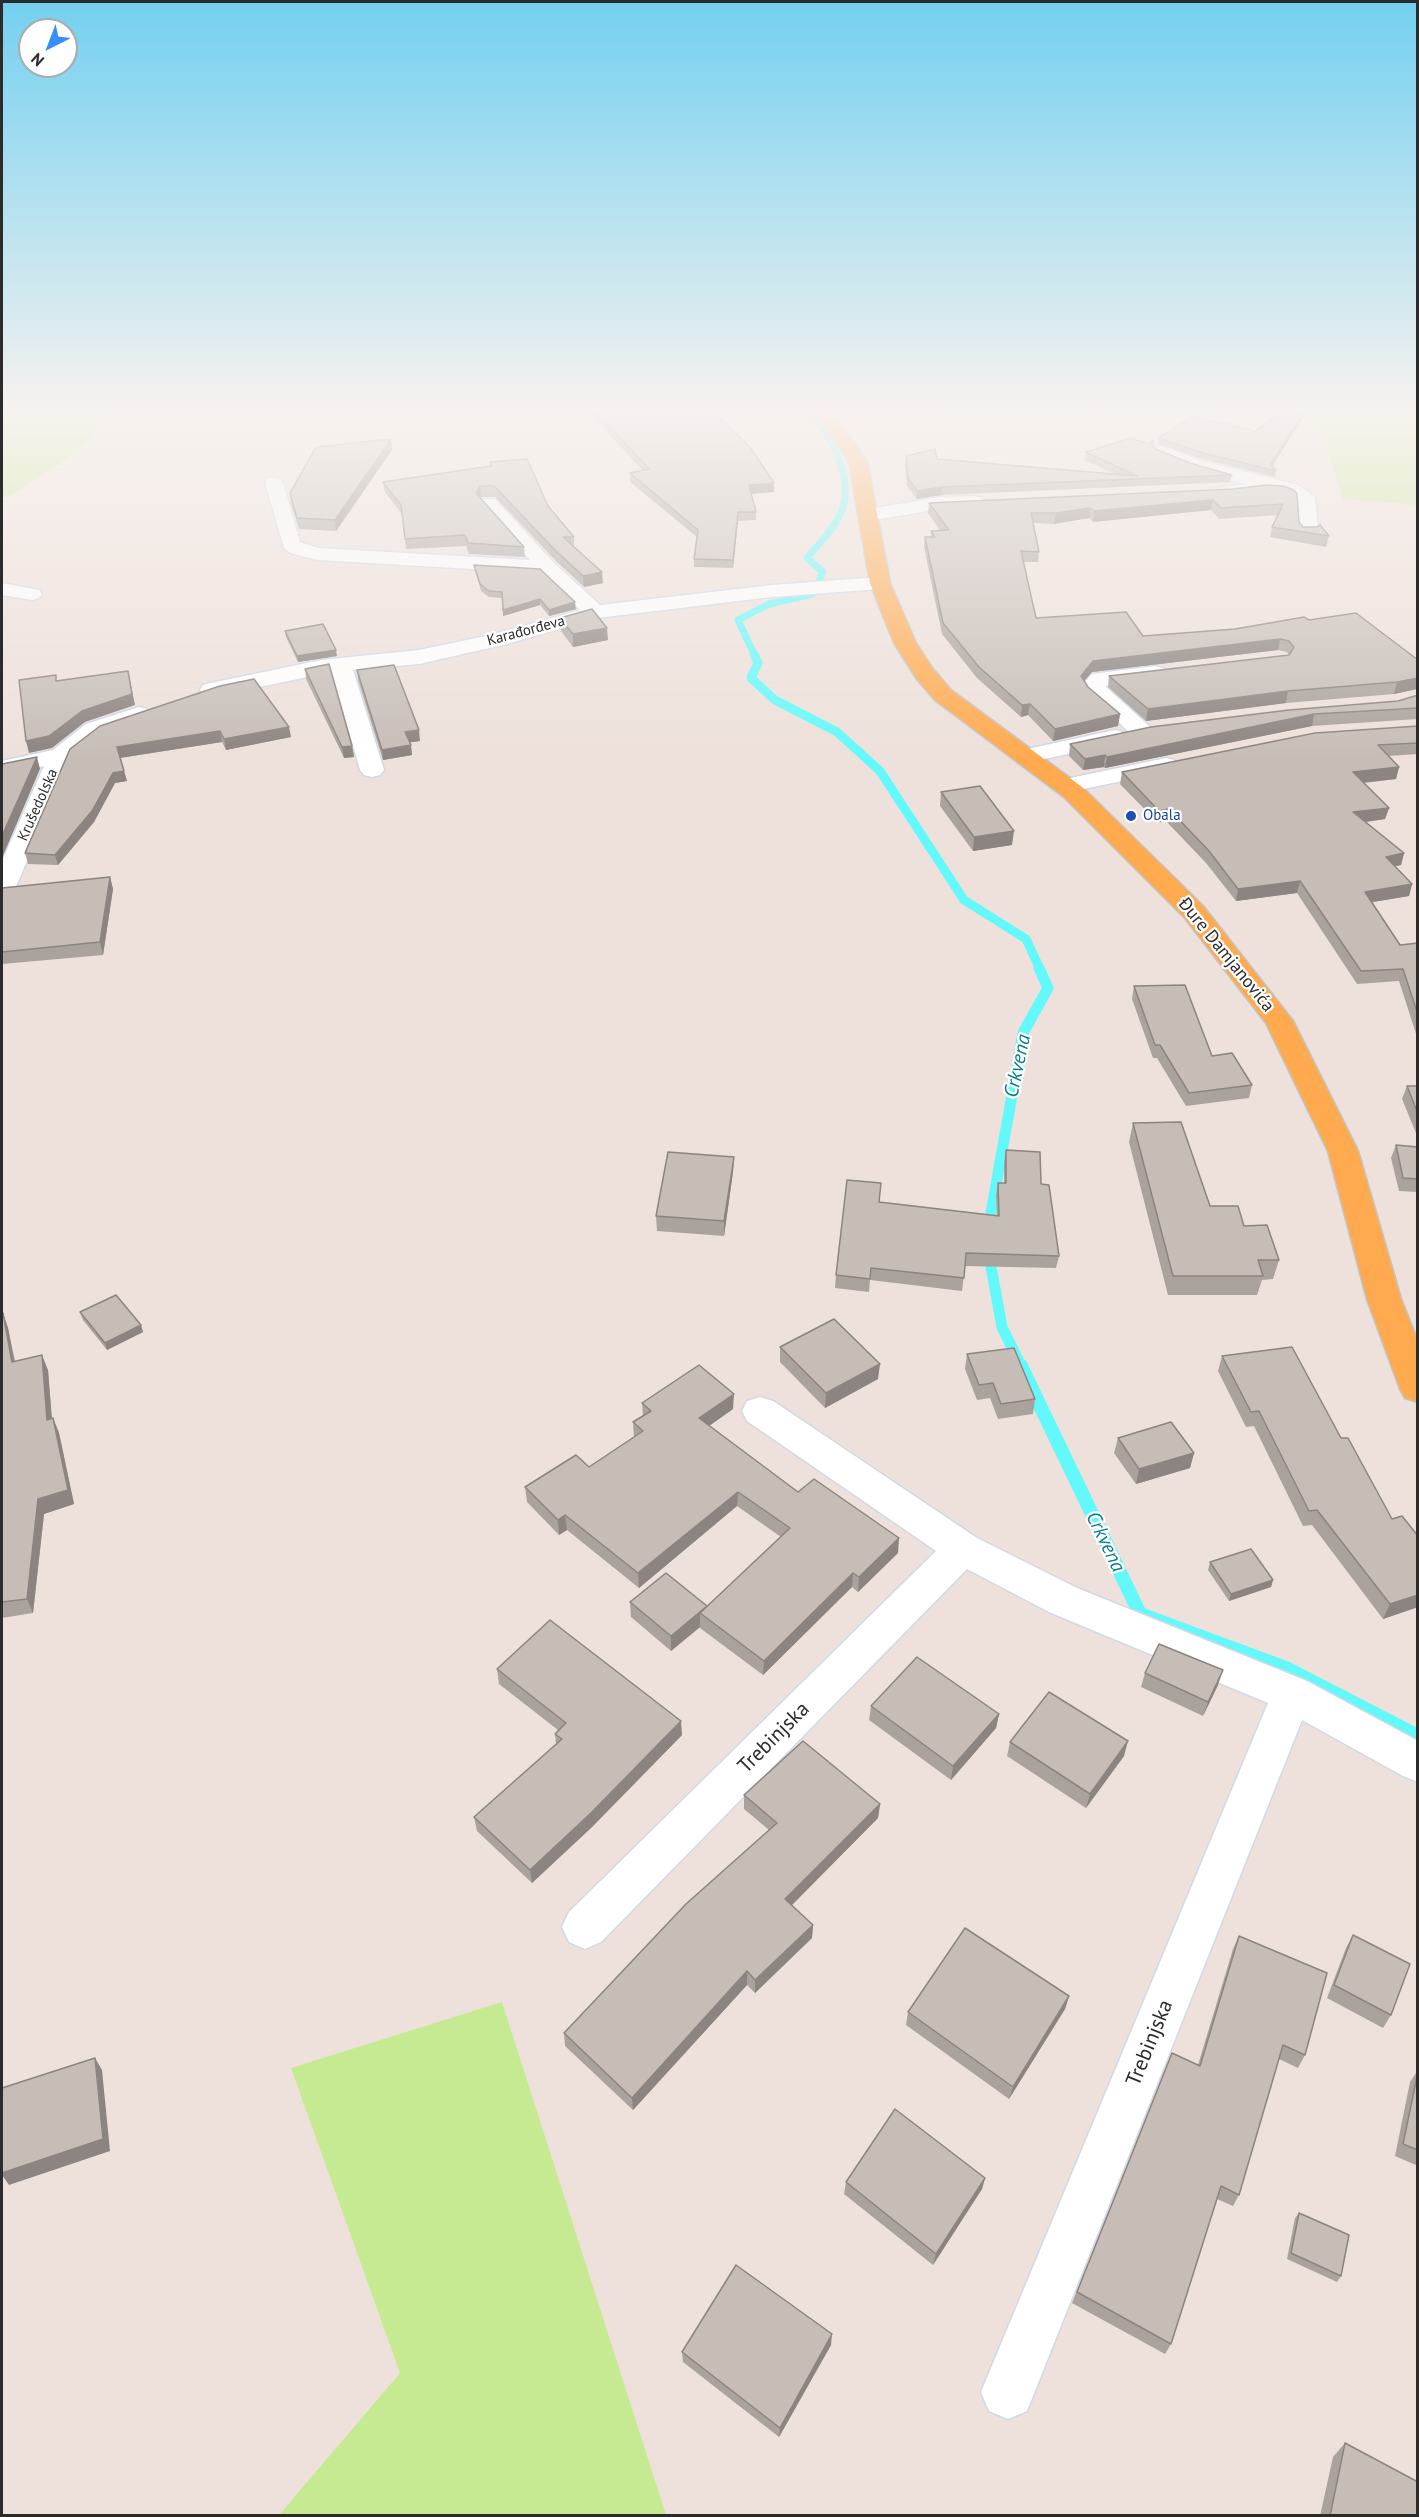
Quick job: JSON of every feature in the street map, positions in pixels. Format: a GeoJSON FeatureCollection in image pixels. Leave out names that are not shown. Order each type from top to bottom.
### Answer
{"type":"FeatureCollection","features":[{"type":"Feature","properties":{"kind":"main road"},"geometry":{"type":"LineString","coordinates":[[870,525],[880,584]]}},
{"type":"Feature","properties":{"kind":"main road","name":"Đure Damjanovića"},"geometry":{"type":"LineString","coordinates":[[880,584],[905,643],[924,673],[943,695],[1065,786],[1194,912],[1279,1021],[1343,1151],[1384,1299],[1418,1389]]}},
{"type":"Feature","properties":{"kind":"street"},"geometry":{"type":"LineString","coordinates":[[286,525],[291,544],[305,552],[547,567]]}},
{"type":"Feature","properties":{"kind":"street"},"geometry":{"type":"LineString","coordinates":[[509,525],[547,567],[595,612]]}},
{"type":"Feature","properties":{"kind":"street"},"geometry":{"type":"LineString","coordinates":[[1308,525],[1308,531]]}},
{"type":"Feature","properties":{"kind":"street","name":"Karađorđeva"},"geometry":{"type":"LineString","coordinates":[[194,695],[216,688],[341,665],[419,657],[499,639],[595,612],[772,591],[880,584]]}},
{"type":"Feature","properties":{"kind":"street"},"geometry":{"type":"LineString","coordinates":[[2,590],[32,594]]}},
{"type":"Feature","properties":{"kind":"street"},"geometry":{"type":"LineString","coordinates":[[341,665],[346,689],[372,770]]}},
{"type":"Feature","properties":{"kind":"street"},"geometry":{"type":"LineString","coordinates":[[1026,756],[1150,729],[1096,692],[1092,686],[1093,683],[1100,679],[1177,670]]}},
{"type":"Feature","properties":{"kind":"street"},"geometry":{"type":"LineString","coordinates":[[2,768],[61,755],[94,729],[160,706]]}},
{"type":"Feature","properties":{"kind":"street","name":"Krušedolska"},"geometry":{"type":"LineString","coordinates":[[2,889],[61,755]]}},
{"type":"Feature","properties":{"kind":"street"},"geometry":{"type":"LineString","coordinates":[[1065,786],[1187,761]]}},
{"type":"Feature","properties":{"kind":"street"},"geometry":{"type":"LineString","coordinates":[[760,1411],[963,1549],[1063,1600],[1292,1694],[1418,1763]]}},
{"type":"Feature","properties":{"kind":"street","name":"Trebinjska"},"geometry":{"type":"LineString","coordinates":[[585,1927],[963,1549]]}},
{"type":"Feature","properties":{"kind":"street","name":"Trebinjska"},"geometry":{"type":"LineString","coordinates":[[1008,2392],[1292,1694]]}},
{"type":"Feature","properties":{"kind":"green space"},"geometry":{"type":"Polygon","coordinates":[[[502,2002],[666,2515],[279,2515],[400,2373],[291,2068],[502,2002]]]}},
{"type":"Feature","properties":{"kind":"building"},"geometry":{"type":"Polygon","coordinates":[[[403,525],[505,525],[524,547],[468,543],[465,535],[405,539],[403,525]]]}},
{"type":"Feature","properties":{"kind":"building"},"geometry":{"type":"Polygon","coordinates":[[[532,525],[564,525],[574,537],[563,537],[602,572],[583,576],[532,525]]]}},
{"type":"Feature","properties":{"kind":"building"},"geometry":{"type":"Polygon","coordinates":[[[693,525],[737,525],[733,560],[694,559],[698,530],[693,525]]]}},
{"type":"Feature","properties":{"kind":"building"},"geometry":{"type":"Polygon","coordinates":[[[946,525],[1034,525],[1039,552],[1021,551],[1036,618],[1126,612],[1143,636],[1235,629],[1304,617],[1309,620],[1356,613],[1418,660],[1418,678],[1397,682],[1288,691],[1148,709],[1109,676],[1289,655],[1294,647],[1289,641],[1280,639],[1093,661],[1081,676],[1088,687],[1120,714],[1055,729],[1030,704],[1022,705],[979,667],[943,623],[925,537],[935,537],[931,531],[949,530],[946,525]]]}},
{"type":"Feature","properties":{"kind":"building"},"geometry":{"type":"Polygon","coordinates":[[[1320,525],[1329,536],[1272,527],[1320,525]]]}},
{"type":"Feature","properties":{"kind":"building"},"geometry":{"type":"Polygon","coordinates":[[[474,565],[540,569],[575,602],[549,610],[540,599],[503,610],[502,592],[489,591],[480,584],[474,565]]]}},
{"type":"Feature","properties":{"kind":"building"},"geometry":{"type":"Polygon","coordinates":[[[592,609],[607,628],[573,634],[560,618],[592,609]]]}},
{"type":"Feature","properties":{"kind":"building"},"geometry":{"type":"Polygon","coordinates":[[[323,624],[336,650],[297,656],[285,631],[323,624]]]}},
{"type":"Feature","properties":{"kind":"building"},"geometry":{"type":"Polygon","coordinates":[[[329,664],[352,746],[342,747],[305,669],[329,664]]]}},
{"type":"Feature","properties":{"kind":"building"},"geometry":{"type":"Polygon","coordinates":[[[394,665],[419,730],[405,732],[411,745],[382,750],[357,670],[394,665]]]}},
{"type":"Feature","properties":{"kind":"building"},"geometry":{"type":"Polygon","coordinates":[[[128,671],[132,694],[82,711],[49,736],[26,741],[19,680],[56,675],[56,681],[128,671]]]}},
{"type":"Feature","properties":{"kind":"building"},"geometry":{"type":"Polygon","coordinates":[[[254,679],[289,727],[224,739],[220,731],[117,747],[124,771],[113,773],[92,811],[55,855],[25,853],[70,749],[100,726],[220,686],[254,679]]]}},
{"type":"Feature","properties":{"kind":"building"},"geometry":{"type":"Polygon","coordinates":[[[1418,695],[1418,708],[1314,714],[1107,757],[1105,755],[1085,759],[1070,744],[1151,727],[1289,710],[1398,701],[1418,695]]]}},
{"type":"Feature","properties":{"kind":"building"},"geometry":{"type":"Polygon","coordinates":[[[1418,726],[1418,743],[1378,745],[1399,767],[1353,772],[1389,808],[1353,812],[1404,853],[1386,857],[1412,884],[1365,892],[1400,945],[1418,943],[1418,1015],[1403,969],[1361,971],[1300,881],[1238,889],[1209,851],[1169,809],[1159,811],[1122,772],[1315,733],[1418,726]]]}},
{"type":"Feature","properties":{"kind":"building"},"geometry":{"type":"Polygon","coordinates":[[[37,757],[2,836],[2,764],[37,757]]]}},
{"type":"Feature","properties":{"kind":"building"},"geometry":{"type":"Polygon","coordinates":[[[980,786],[1014,831],[974,837],[941,792],[980,786]]]}},
{"type":"Feature","properties":{"kind":"building"},"geometry":{"type":"Polygon","coordinates":[[[110,877],[100,942],[2,952],[2,888],[110,877]]]}},
{"type":"Feature","properties":{"kind":"building"},"geometry":{"type":"Polygon","coordinates":[[[1185,985],[1212,1056],[1232,1053],[1252,1085],[1189,1093],[1160,1045],[1155,1045],[1134,986],[1185,985]]]}},
{"type":"Feature","properties":{"kind":"building"},"geometry":{"type":"Polygon","coordinates":[[[1407,1086],[1418,1086],[1418,1114],[1407,1086]]]}},
{"type":"Feature","properties":{"kind":"building"},"geometry":{"type":"Polygon","coordinates":[[[1181,1122],[1210,1206],[1238,1206],[1244,1226],[1267,1225],[1279,1260],[1258,1260],[1263,1276],[1173,1276],[1133,1123],[1181,1122]]]}},
{"type":"Feature","properties":{"kind":"building"},"geometry":{"type":"Polygon","coordinates":[[[1396,1145],[1418,1147],[1418,1179],[1403,1178],[1396,1145]]]}},
{"type":"Feature","properties":{"kind":"building"},"geometry":{"type":"Polygon","coordinates":[[[1006,1150],[1040,1152],[1041,1184],[1049,1185],[1059,1256],[966,1253],[964,1278],[871,1268],[870,1279],[836,1275],[847,1180],[881,1183],[879,1202],[999,1216],[998,1183],[1006,1183],[1006,1150]]]}},
{"type":"Feature","properties":{"kind":"building"},"geometry":{"type":"Polygon","coordinates":[[[668,1152],[734,1157],[724,1221],[656,1216],[668,1152]]]}},
{"type":"Feature","properties":{"kind":"building"},"geometry":{"type":"Polygon","coordinates":[[[116,1295],[141,1325],[105,1343],[80,1312],[116,1295]]]}},
{"type":"Feature","properties":{"kind":"building"},"geometry":{"type":"Polygon","coordinates":[[[2,1313],[12,1362],[42,1355],[47,1420],[53,1418],[68,1490],[38,1499],[27,1599],[2,1602],[2,1313]]]}},
{"type":"Feature","properties":{"kind":"building"},"geometry":{"type":"Polygon","coordinates":[[[834,1319],[880,1364],[826,1393],[780,1347],[834,1319]]]}},
{"type":"Feature","properties":{"kind":"building"},"geometry":{"type":"Polygon","coordinates":[[[1292,1347],[1341,1438],[1348,1438],[1392,1519],[1402,1516],[1418,1536],[1418,1595],[1390,1604],[1317,1510],[1309,1511],[1259,1411],[1251,1412],[1222,1356],[1292,1347]]]}},
{"type":"Feature","properties":{"kind":"building"},"geometry":{"type":"Polygon","coordinates":[[[1014,1348],[1035,1399],[1001,1404],[993,1383],[979,1385],[967,1354],[1014,1348]]]}},
{"type":"Feature","properties":{"kind":"building"},"geometry":{"type":"Polygon","coordinates":[[[699,1365],[734,1394],[699,1418],[798,1492],[814,1479],[899,1538],[859,1577],[853,1573],[764,1661],[700,1613],[790,1528],[738,1492],[638,1573],[565,1515],[558,1520],[525,1487],[576,1455],[589,1467],[643,1431],[633,1422],[651,1411],[642,1403],[699,1365]]]}},
{"type":"Feature","properties":{"kind":"building"},"geometry":{"type":"Polygon","coordinates":[[[1171,1422],[1194,1453],[1139,1469],[1118,1438],[1171,1422]]]}},
{"type":"Feature","properties":{"kind":"building"},"geometry":{"type":"Polygon","coordinates":[[[1251,1549],[1273,1580],[1231,1594],[1210,1562],[1251,1549]]]}},
{"type":"Feature","properties":{"kind":"building"},"geometry":{"type":"Polygon","coordinates":[[[666,1573],[707,1606],[671,1636],[630,1602],[666,1573]]]}},
{"type":"Feature","properties":{"kind":"building"},"geometry":{"type":"Polygon","coordinates":[[[550,1620],[681,1721],[591,1813],[530,1870],[474,1817],[562,1739],[555,1734],[566,1723],[497,1669],[550,1620]]]}},
{"type":"Feature","properties":{"kind":"building"},"geometry":{"type":"Polygon","coordinates":[[[1159,1644],[1223,1670],[1208,1702],[1145,1673],[1159,1644]]]}},
{"type":"Feature","properties":{"kind":"building"},"geometry":{"type":"Polygon","coordinates":[[[917,1657],[999,1714],[953,1766],[871,1706],[917,1657]]]}},
{"type":"Feature","properties":{"kind":"building"},"geometry":{"type":"Polygon","coordinates":[[[1049,1692],[1128,1741],[1090,1794],[1010,1742],[1049,1692]]]}},
{"type":"Feature","properties":{"kind":"building"},"geometry":{"type":"Polygon","coordinates":[[[803,1741],[880,1804],[785,1899],[813,1925],[755,1980],[747,1971],[632,2098],[564,2033],[686,1904],[777,1823],[744,1795],[803,1741]]]}},
{"type":"Feature","properties":{"kind":"building"},"geometry":{"type":"Polygon","coordinates":[[[965,1928],[1069,1996],[1013,2087],[908,2012],[965,1928]]]}},
{"type":"Feature","properties":{"kind":"building"},"geometry":{"type":"Polygon","coordinates":[[[1353,1935],[1410,1964],[1391,2015],[1334,1985],[1353,1935]]]}},
{"type":"Feature","properties":{"kind":"building"},"geometry":{"type":"Polygon","coordinates":[[[1239,1936],[1327,1973],[1305,2055],[1283,2045],[1239,2195],[1221,2186],[1171,2344],[1077,2292],[1172,2053],[1200,2066],[1239,1936]]]}},
{"type":"Feature","properties":{"kind":"building"},"geometry":{"type":"Polygon","coordinates":[[[95,2058],[103,2139],[2,2173],[2,2088],[95,2058]]]}},
{"type":"Feature","properties":{"kind":"building"},"geometry":{"type":"Polygon","coordinates":[[[1418,2072],[1418,2150],[1403,2144],[1418,2072]]]}},
{"type":"Feature","properties":{"kind":"building"},"geometry":{"type":"Polygon","coordinates":[[[895,2109],[985,2178],[936,2254],[846,2182],[895,2109]]]}},
{"type":"Feature","properties":{"kind":"building"},"geometry":{"type":"Polygon","coordinates":[[[1299,2213],[1349,2235],[1341,2276],[1291,2253],[1299,2213]]]}},
{"type":"Feature","properties":{"kind":"building"},"geometry":{"type":"Polygon","coordinates":[[[736,2265],[832,2334],[780,2428],[682,2352],[736,2265]]]}},
{"type":"Feature","properties":{"kind":"building"},"geometry":{"type":"Polygon","coordinates":[[[1345,2443],[1418,2482],[1416,2516],[1330,2516],[1345,2443]]]}},
{"type":"Feature","properties":{"kind":"waterway","name":"Crkvena"},"geometry":{"type":"LineString","coordinates":[[755,656],[738,620],[769,604],[813,594],[823,572],[807,558],[834,525]]}},
{"type":"Feature","properties":{"kind":"waterway","name":"Crkvena"},"geometry":{"type":"LineString","coordinates":[[754,654],[758,663],[751,678],[775,700],[837,732],[880,771],[964,900],[1026,939],[1040,969]]}},
{"type":"Feature","properties":{"kind":"waterway","name":"Crkvena"},"geometry":{"type":"LineString","coordinates":[[988,1230],[1023,1033],[1048,988],[1039,968]]}},
{"type":"Feature","properties":{"kind":"waterway","name":"Crkvena"},"geometry":{"type":"LineString","coordinates":[[988,1250],[1002,1327],[1022,1368]]}},
{"type":"Feature","properties":{"kind":"waterway","name":"Crkvena"},"geometry":{"type":"LineString","coordinates":[[1021,1366],[1140,1614],[1286,1668],[1418,1736]]}},
{"type":"Feature","properties":{"kind":"place","name":"Obala"},"geometry":{"type":"Point","coordinates":[1131,816]}}]}
